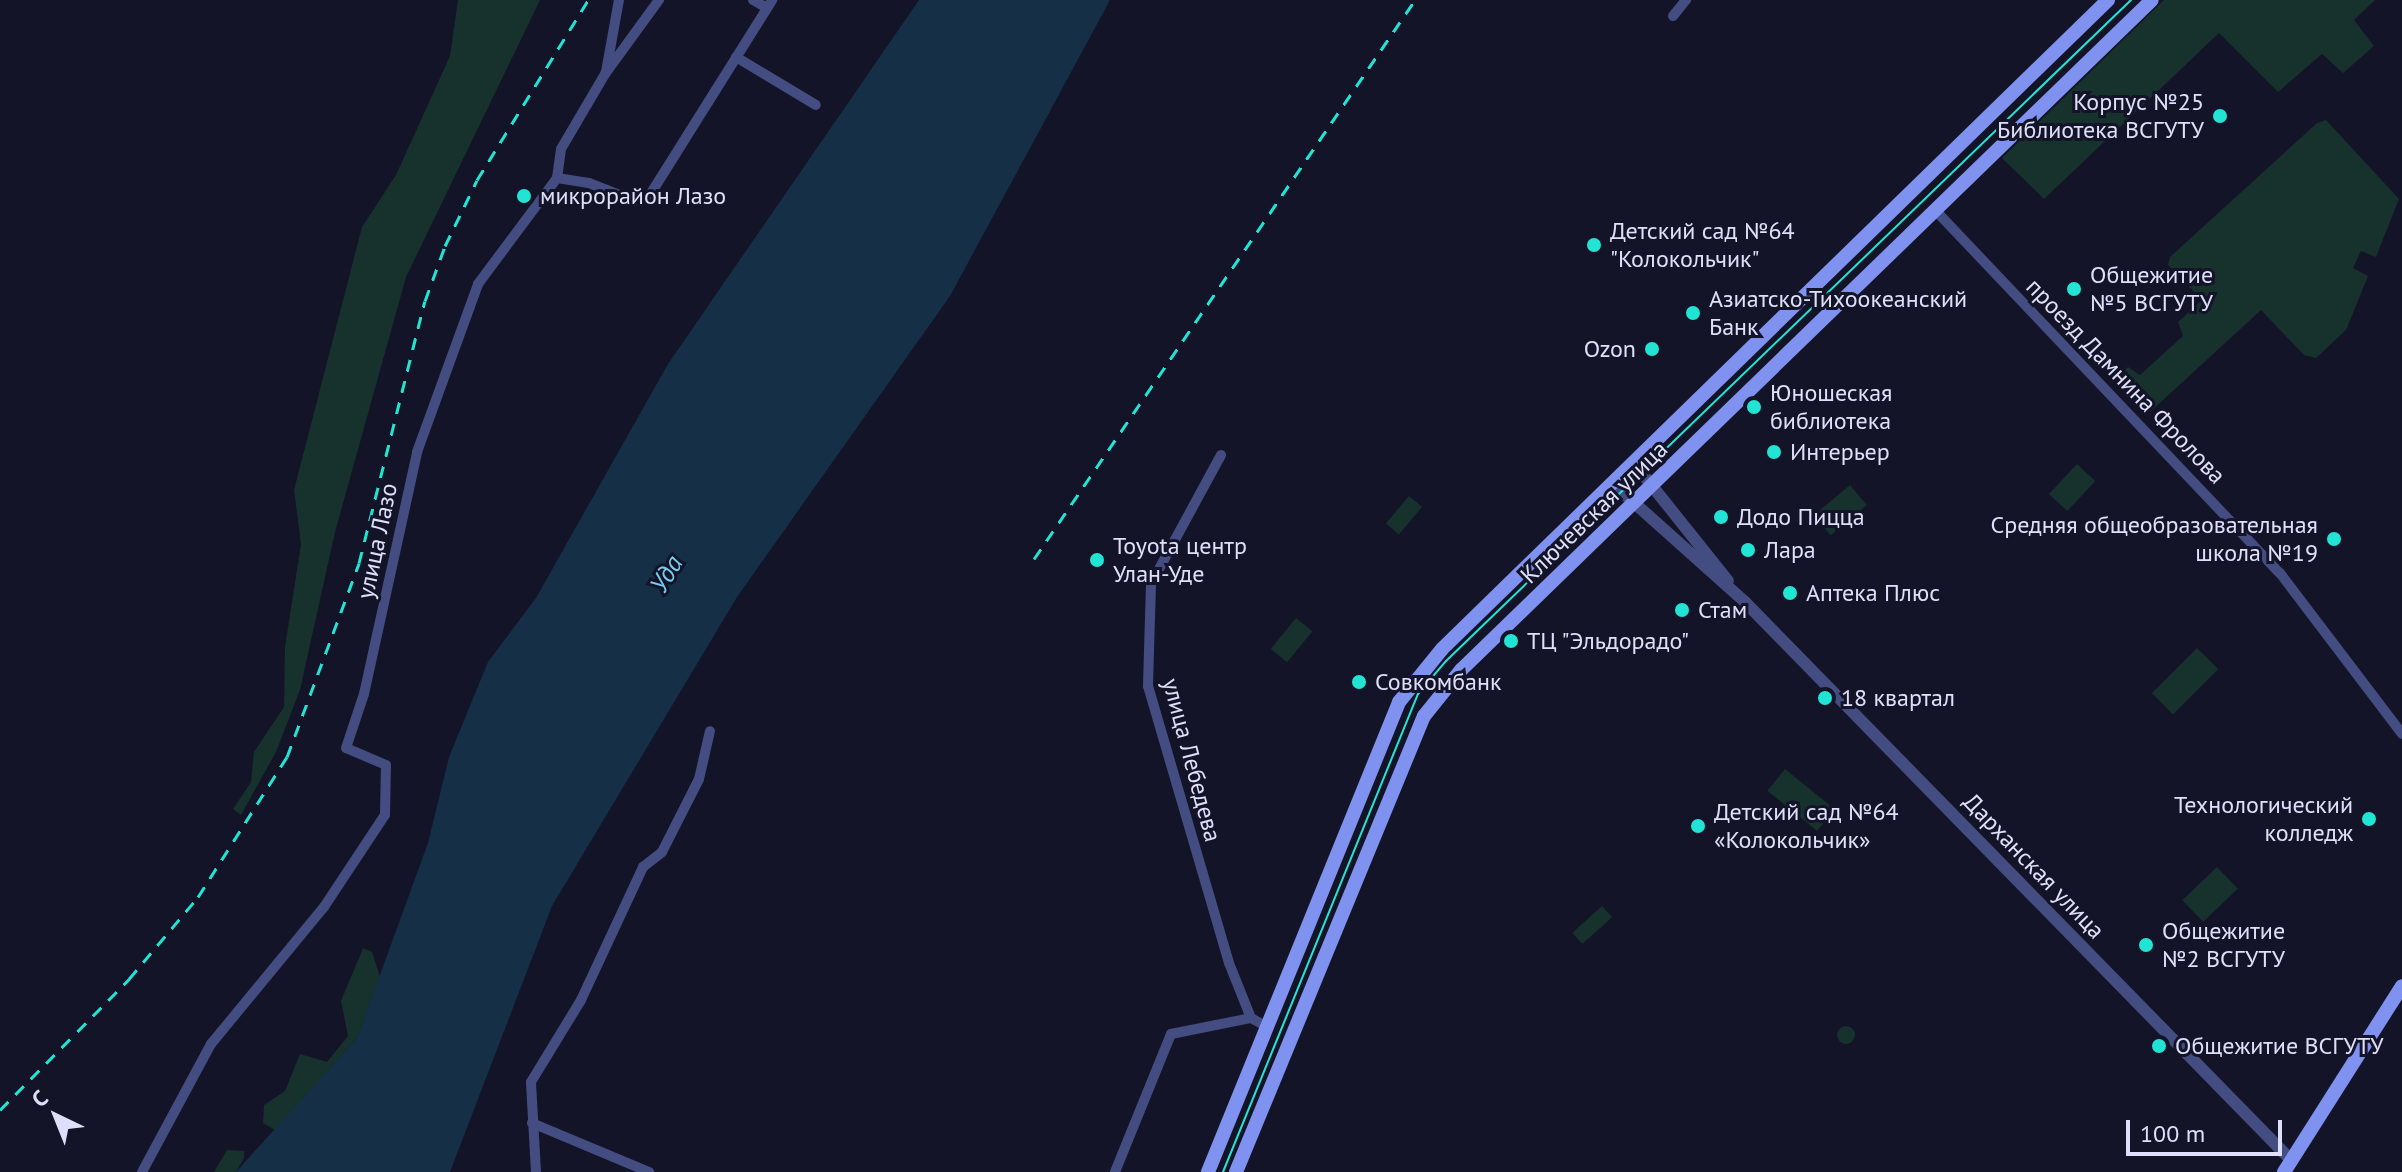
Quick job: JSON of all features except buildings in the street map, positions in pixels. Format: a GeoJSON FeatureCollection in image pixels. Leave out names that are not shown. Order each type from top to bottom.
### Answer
{"type":"FeatureCollection","features":[{"type":"Feature","properties":{"kind":"main road","name":"Ключевская улица"},"geometry":{"type":"LineString","coordinates":[[1208,1172],[1399,702],[1434,657],[2108,0]]}},
{"type":"Feature","properties":{"kind":"main road","name":"Ключевская улица"},"geometry":{"type":"LineString","coordinates":[[1236,1172],[1424,716],[1461,670],[2152,0]]}},
{"type":"Feature","properties":{"kind":"main road"},"geometry":{"type":"LineString","coordinates":[[2288,1166],[2402,986]]}},
{"type":"Feature","properties":{"kind":"street"},"geometry":{"type":"LineString","coordinates":[[605,74],[619,0]]}},
{"type":"Feature","properties":{"kind":"street"},"geometry":{"type":"LineString","coordinates":[[659,0],[605,74],[561,149],[557,178],[589,183],[635,201],[648,198],[770,4],[753,0]]}},
{"type":"Feature","properties":{"kind":"street"},"geometry":{"type":"LineString","coordinates":[[1673,16],[1686,0]]}},
{"type":"Feature","properties":{"kind":"street"},"geometry":{"type":"LineString","coordinates":[[736,57],[816,105]]}},
{"type":"Feature","properties":{"kind":"street","name":"улица Лазо"},"geometry":{"type":"LineString","coordinates":[[142,1172],[211,1044],[324,907],[385,815],[386,765],[346,748],[364,694],[417,452],[478,284],[557,178]]}},
{"type":"Feature","properties":{"kind":"street","name":"проезд Дамнина Фролова"},"geometry":{"type":"LineString","coordinates":[[1936,211],[2280,573],[2402,734]]}},
{"type":"Feature","properties":{"kind":"street","name":"улица Лебедева"},"geometry":{"type":"LineString","coordinates":[[1221,455],[1151,584],[1148,686],[1229,963],[1251,1018]]}},
{"type":"Feature","properties":{"kind":"street","name":"Дарханская улица"},"geometry":{"type":"LineString","coordinates":[[1633,462],[1655,484],[1745,602]]}},
{"type":"Feature","properties":{"kind":"street","name":"Дарханская улица"},"geometry":{"type":"LineString","coordinates":[[1612,483],[1745,602],[2288,1166]]}},
{"type":"Feature","properties":{"kind":"street"},"geometry":{"type":"LineString","coordinates":[[536,1172],[531,1082],[581,1000],[643,867],[662,852],[675,828],[699,779],[710,731]]}},
{"type":"Feature","properties":{"kind":"street"},"geometry":{"type":"LineString","coordinates":[[1115,1172],[1171,1034],[1251,1018],[1267,1027]]}},
{"type":"Feature","properties":{"kind":"street"},"geometry":{"type":"LineString","coordinates":[[532,1123],[649,1172]]}},
{"type":"Feature","properties":{"kind":"green space"},"geometry":{"type":"Polygon","coordinates":[[[458,0],[540,0],[406,277],[335,532],[300,690],[276,752],[241,815],[233,809],[251,782],[254,752],[284,707],[285,647],[301,544],[294,490],[362,227],[396,175],[450,56],[458,0]]]}},
{"type":"Feature","properties":{"kind":"green space"},"geometry":{"type":"Polygon","coordinates":[[[2164,0],[2375,0],[2354,20],[2374,46],[2343,73],[2322,54],[2278,92],[2219,33],[2044,199],[2002,158],[2164,0]]]}},
{"type":"Feature","properties":{"kind":"green space"},"geometry":{"type":"Polygon","coordinates":[[[2326,120],[2399,199],[2376,257],[2361,251],[2353,268],[2368,276],[2346,330],[2316,358],[2304,355],[2261,310],[2150,412],[2116,378],[2128,367],[2140,375],[2183,336],[2178,322],[2202,300],[2168,265],[2170,257],[2317,123],[2326,120]]]}},
{"type":"Feature","properties":{"kind":"green space"},"geometry":{"type":"Polygon","coordinates":[[[2077,464],[2095,481],[2067,511],[2049,494],[2077,464]]]}},
{"type":"Feature","properties":{"kind":"green space"},"geometry":{"type":"Polygon","coordinates":[[[1850,485],[1867,505],[1831,535],[1814,515],[1850,485]]]}},
{"type":"Feature","properties":{"kind":"green space"},"geometry":{"type":"Polygon","coordinates":[[[1409,496],[1422,507],[1399,535],[1386,524],[1409,496]]]}},
{"type":"Feature","properties":{"kind":"green space"},"geometry":{"type":"Polygon","coordinates":[[[1296,618],[1312,631],[1287,662],[1271,649],[1296,618]]]}},
{"type":"Feature","properties":{"kind":"green space"},"geometry":{"type":"Polygon","coordinates":[[[2197,648],[2218,669],[2173,714],[2152,693],[2197,648]]]}},
{"type":"Feature","properties":{"kind":"green space"},"geometry":{"type":"Polygon","coordinates":[[[1785,769],[1835,809],[1817,831],[1767,791],[1785,769]]]}},
{"type":"Feature","properties":{"kind":"green space"},"geometry":{"type":"Polygon","coordinates":[[[2217,867],[2238,889],[2203,922],[2182,900],[2217,867]]]}},
{"type":"Feature","properties":{"kind":"green space"},"geometry":{"type":"Polygon","coordinates":[[[1602,906],[1612,917],[1582,944],[1572,933],[1602,906]]]}},
{"type":"Feature","properties":{"kind":"green space"},"geometry":{"type":"Polygon","coordinates":[[[363,948],[372,952],[380,977],[357,1038],[275,1130],[263,1123],[264,1105],[285,1091],[300,1054],[327,1062],[348,1036],[341,1001],[363,948]]]}},
{"type":"Feature","properties":{"kind":"green space"},"geometry":{"type":"Polygon","coordinates":[[[1846,1026],[1855,1035],[1846,1044],[1837,1035],[1846,1026]]]}},
{"type":"Feature","properties":{"kind":"green space"},"geometry":{"type":"Polygon","coordinates":[[[227,1150],[244,1151],[244,1158],[236,1172],[214,1172],[227,1150]]]}},
{"type":"Feature","properties":{"kind":"water","name":"Уда"},"geometry":{"type":"Polygon","coordinates":[[[919,0],[1110,0],[950,296],[737,597],[552,906],[450,1172],[236,1172],[357,1038],[428,843],[449,757],[488,662],[536,598],[668,364],[919,0]]]}},
{"type":"Feature","properties":{"kind":"tram line"},"geometry":{"type":"LineString","coordinates":[[1223,1172],[1418,694],[1446,661],[2131,0]]}},
{"type":"Feature","properties":{"kind":"railway"},"geometry":{"type":"LineString","coordinates":[[0,1110],[129,979],[198,897],[287,757],[359,563],[425,301],[445,246],[477,180],[588,0]]}},
{"type":"Feature","properties":{"kind":"railway"},"geometry":{"type":"LineString","coordinates":[[1034,559],[1415,0]]}},
{"type":"Feature","properties":{"kind":"place","name":"Корпус №25 Библиотека ВСГУТУ"},"geometry":{"type":"Point","coordinates":[2220,116]}},
{"type":"Feature","properties":{"kind":"place","name":"микрорайон Лазо"},"geometry":{"type":"Point","coordinates":[524,196]}},
{"type":"Feature","properties":{"kind":"place","name":"Детский сад №64 \"Колокольчик\""},"geometry":{"type":"Point","coordinates":[1594,245]}},
{"type":"Feature","properties":{"kind":"place","name":"Общежитие №5 ВСГУТУ"},"geometry":{"type":"Point","coordinates":[2074,289]}},
{"type":"Feature","properties":{"kind":"place","name":"Азиатско-Тихоокеанский Банк"},"geometry":{"type":"Point","coordinates":[1693,313]}},
{"type":"Feature","properties":{"kind":"place","name":"Ozon"},"geometry":{"type":"Point","coordinates":[1652,349]}},
{"type":"Feature","properties":{"kind":"place","name":"Юношеская библиотека"},"geometry":{"type":"Point","coordinates":[1754,407]}},
{"type":"Feature","properties":{"kind":"place","name":"Интерьер"},"geometry":{"type":"Point","coordinates":[1774,452]}},
{"type":"Feature","properties":{"kind":"place","name":"Додо Пицца"},"geometry":{"type":"Point","coordinates":[1721,517]}},
{"type":"Feature","properties":{"kind":"place","name":"Средняя общеобразовательная школа №19"},"geometry":{"type":"Point","coordinates":[2334,539]}},
{"type":"Feature","properties":{"kind":"place","name":"Лара"},"geometry":{"type":"Point","coordinates":[1748,550]}},
{"type":"Feature","properties":{"kind":"place","name":"Toyota центр Улан-Уде"},"geometry":{"type":"Point","coordinates":[1097,560]}},
{"type":"Feature","properties":{"kind":"place","name":"Аптека Плюс"},"geometry":{"type":"Point","coordinates":[1790,593]}},
{"type":"Feature","properties":{"kind":"place","name":"Стам"},"geometry":{"type":"Point","coordinates":[1682,610]}},
{"type":"Feature","properties":{"kind":"place","name":"ТЦ \"Эльдорадо\""},"geometry":{"type":"Point","coordinates":[1511,641]}},
{"type":"Feature","properties":{"kind":"place","name":"Совкомбанк"},"geometry":{"type":"Point","coordinates":[1359,682]}},
{"type":"Feature","properties":{"kind":"place","name":"18 квартал"},"geometry":{"type":"Point","coordinates":[1825,698]}},
{"type":"Feature","properties":{"kind":"place","name":"Технологический колледж"},"geometry":{"type":"Point","coordinates":[2369,819]}},
{"type":"Feature","properties":{"kind":"place","name":"Детский сад №64 «Колокольчик»"},"geometry":{"type":"Point","coordinates":[1698,826]}},
{"type":"Feature","properties":{"kind":"place","name":"Общежитие №2 ВСГУТУ"},"geometry":{"type":"Point","coordinates":[2146,945]}},
{"type":"Feature","properties":{"kind":"place","name":"Общежитие ВСГУТУ"},"geometry":{"type":"Point","coordinates":[2159,1046]}}]}
